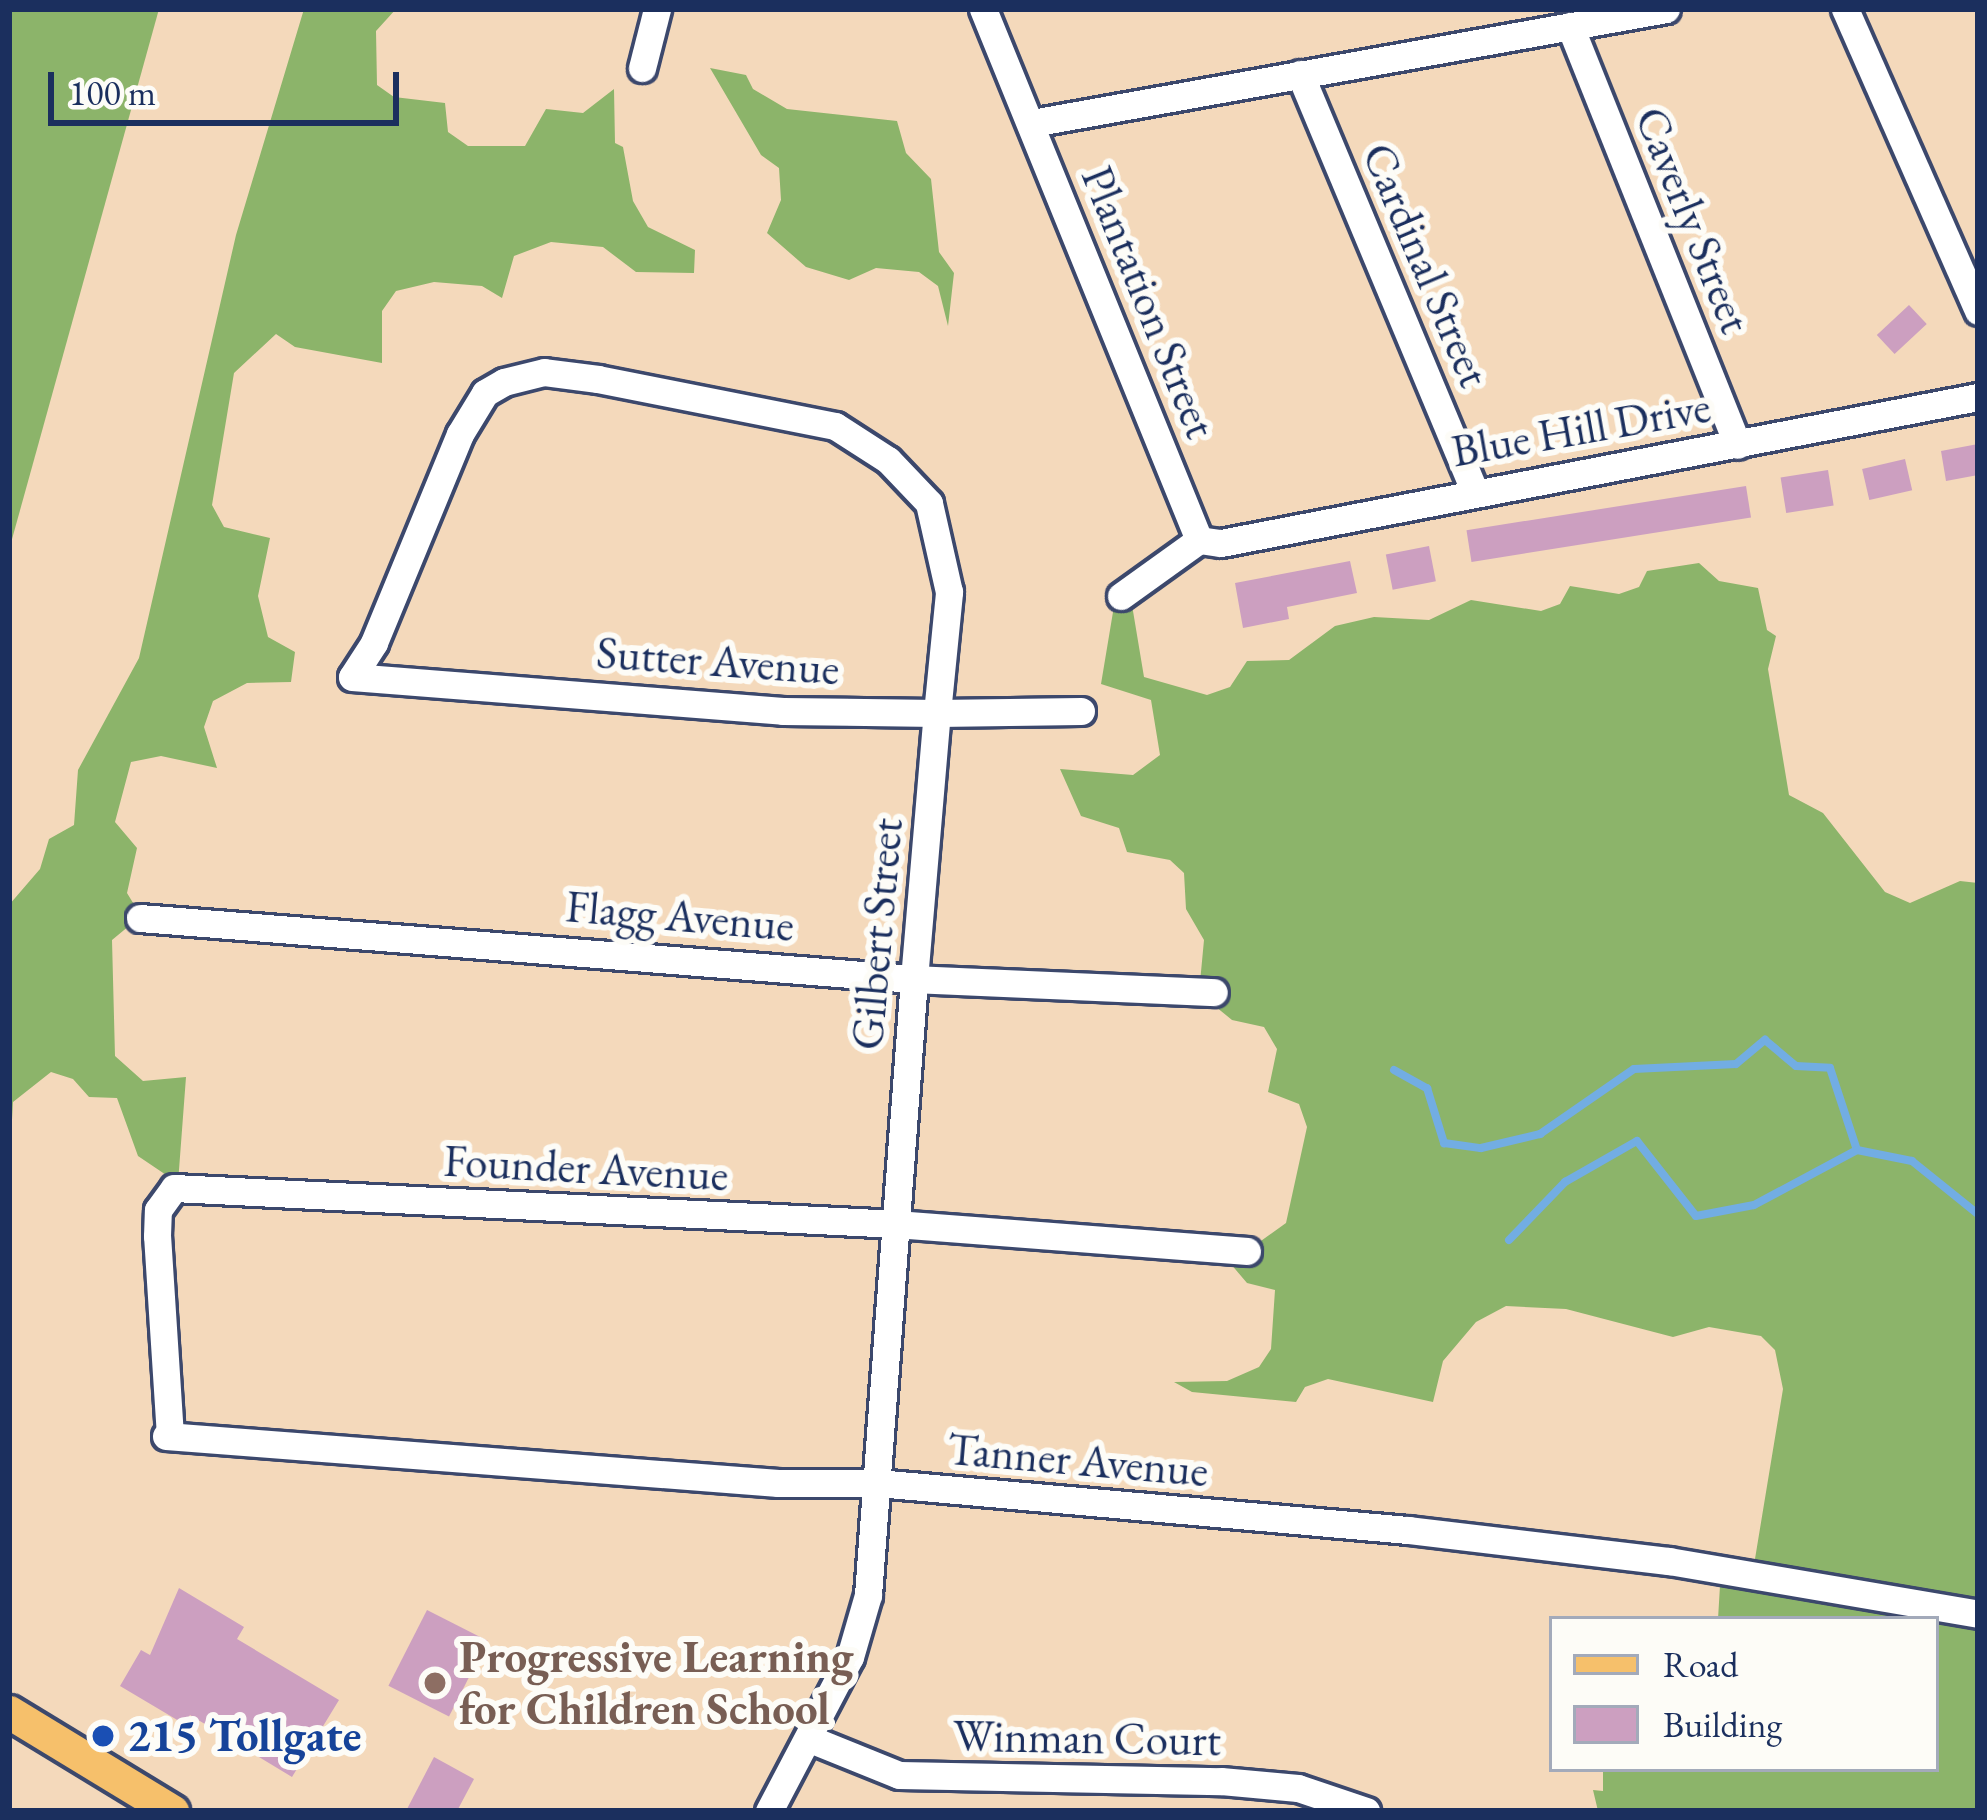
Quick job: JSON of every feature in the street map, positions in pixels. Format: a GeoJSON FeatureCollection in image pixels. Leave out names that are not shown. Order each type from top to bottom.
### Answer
{"type":"FeatureCollection","features":[{"type":"Feature","properties":{"kind":"main road"},"geometry":{"type":"LineString","coordinates":[[9,1712],[172,1811]]}},
{"type":"Feature","properties":{"kind":"street"},"geometry":{"type":"LineString","coordinates":[[642,68],[658,9]]}},
{"type":"Feature","properties":{"kind":"street","name":"Plantation Street"},"geometry":{"type":"LineString","coordinates":[[983,9],[1198,540]]}},
{"type":"Feature","properties":{"kind":"street"},"geometry":{"type":"LineString","coordinates":[[1522,9],[1563,27]]}},
{"type":"Feature","properties":{"kind":"street"},"geometry":{"type":"LineString","coordinates":[[1032,123],[1666,9]]}},
{"type":"Feature","properties":{"kind":"street"},"geometry":{"type":"LineString","coordinates":[[1845,9],[1978,311]]}},
{"type":"Feature","properties":{"kind":"street","name":"Caverly Street"},"geometry":{"type":"LineString","coordinates":[[1563,27],[1738,445]]}},
{"type":"Feature","properties":{"kind":"street","name":"Cardinal Street"},"geometry":{"type":"LineString","coordinates":[[1300,74],[1473,488]]}},
{"type":"Feature","properties":{"kind":"street","name":"Gilbert Street"},"geometry":{"type":"LineString","coordinates":[[352,677],[374,643],[460,434],[485,393],[504,382],[544,373],[580,377],[835,426],[888,460],[929,503],[949,592],[914,980],[868,1595],[850,1657],[769,1811]]}},
{"type":"Feature","properties":{"kind":"street","name":"Blue Hill Drive"},"geometry":{"type":"LineString","coordinates":[[1198,540],[1221,543],[1473,488],[1738,445],[1978,397]]}},
{"type":"Feature","properties":{"kind":"street"},"geometry":{"type":"LineString","coordinates":[[1121,596],[1198,540]]}},
{"type":"Feature","properties":{"kind":"street","name":"Sutter Avenue"},"geometry":{"type":"LineString","coordinates":[[352,677],[783,711],[1081,711]]}},
{"type":"Feature","properties":{"kind":"street","name":"Flagg Avenue"},"geometry":{"type":"LineString","coordinates":[[140,918],[914,980],[1214,992]]}},
{"type":"Feature","properties":{"kind":"street","name":"Founder Avenue"},"geometry":{"type":"LineString","coordinates":[[168,1436],[157,1236],[158,1210],[174,1188],[896,1224],[1247,1251]]}},
{"type":"Feature","properties":{"kind":"street","name":"Tanner Avenue"},"geometry":{"type":"LineString","coordinates":[[168,1436],[877,1484],[1610,1552],[1978,1614]]}},
{"type":"Feature","properties":{"kind":"street","name":"Winman Court"},"geometry":{"type":"LineString","coordinates":[[810,1738],[899,1775],[1221,1781],[1298,1788],[1366,1811]]}},
{"type":"Feature","properties":{"kind":"green space"},"geometry":{"type":"Polygon","coordinates":[[[9,9],[159,9],[9,550],[9,9]]]}},
{"type":"Feature","properties":{"kind":"green space"},"geometry":{"type":"Polygon","coordinates":[[[304,9],[396,9],[376,31],[377,85],[394,97],[445,103],[448,132],[468,146],[525,146],[546,109],[583,113],[614,89],[615,143],[623,147],[633,201],[648,227],[695,250],[694,273],[636,272],[603,247],[551,242],[514,256],[502,298],[482,286],[434,282],[396,291],[382,311],[382,363],[295,347],[276,334],[234,373],[212,505],[224,527],[270,538],[258,596],[268,637],[295,652],[291,682],[247,683],[213,701],[204,727],[217,768],[161,756],[131,762],[115,822],[137,848],[127,893],[141,916],[112,940],[115,1056],[143,1081],[186,1077],[178,1183],[138,1156],[117,1098],[89,1097],[73,1079],[51,1072],[13,1102],[9,1174],[9,905],[40,869],[49,839],[74,825],[78,770],[139,658],[236,235],[304,9]]]}},
{"type":"Feature","properties":{"kind":"green space"},"geometry":{"type":"Polygon","coordinates":[[[710,68],[746,75],[753,89],[787,109],[897,121],[906,153],[931,179],[939,252],[954,273],[948,326],[938,286],[919,272],[876,268],[849,280],[806,267],[767,233],[781,200],[779,168],[761,155],[710,68]]]}},
{"type":"Feature","properties":{"kind":"green space"},"geometry":{"type":"Polygon","coordinates":[[[1699,563],[1719,581],[1758,588],[1767,630],[1776,636],[1768,669],[1789,795],[1823,813],[1885,892],[1910,903],[1960,881],[1978,883],[1978,1811],[1598,1811],[1593,1790],[1603,1791],[1603,1772],[1939,1772],[1939,1616],[1718,1616],[1721,1569],[1753,1571],[1783,1389],[1775,1350],[1761,1336],[1709,1327],[1673,1337],[1566,1309],[1506,1306],[1476,1322],[1443,1361],[1433,1402],[1328,1379],[1305,1387],[1296,1402],[1192,1392],[1174,1382],[1227,1381],[1259,1367],[1271,1349],[1275,1290],[1247,1283],[1230,1263],[1286,1223],[1307,1127],[1299,1104],[1268,1092],[1277,1049],[1264,1027],[1232,1020],[1199,993],[1204,940],[1186,909],[1184,873],[1170,860],[1127,852],[1119,828],[1081,816],[1060,769],[1133,775],[1160,755],[1151,700],[1101,684],[1114,606],[1130,593],[1144,677],[1207,695],[1230,687],[1247,661],[1289,660],[1335,626],[1374,617],[1429,620],[1471,600],[1541,611],[1560,604],[1570,586],[1619,594],[1639,587],[1647,571],[1699,563]]]}},
{"type":"Feature","properties":{"kind":"building"},"geometry":{"type":"Polygon","coordinates":[[[1909,305],[1927,324],[1895,354],[1877,335],[1909,305]]]}},
{"type":"Feature","properties":{"kind":"building"},"geometry":{"type":"Polygon","coordinates":[[[1978,444],[1978,475],[1946,481],[1941,451],[1978,444]]]}},
{"type":"Feature","properties":{"kind":"building"},"geometry":{"type":"Polygon","coordinates":[[[1905,459],[1912,490],[1869,500],[1862,469],[1905,459]]]}},
{"type":"Feature","properties":{"kind":"building"},"geometry":{"type":"Polygon","coordinates":[[[1828,470],[1834,506],[1786,513],[1781,478],[1828,470]]]}},
{"type":"Feature","properties":{"kind":"building"},"geometry":{"type":"Polygon","coordinates":[[[1746,486],[1751,518],[1471,562],[1466,530],[1746,486]]]}},
{"type":"Feature","properties":{"kind":"building"},"geometry":{"type":"Polygon","coordinates":[[[1429,546],[1436,581],[1393,590],[1386,554],[1429,546]]]}},
{"type":"Feature","properties":{"kind":"building"},"geometry":{"type":"Polygon","coordinates":[[[1350,561],[1357,593],[1287,607],[1289,619],[1243,628],[1235,583],[1350,561]]]}},
{"type":"Feature","properties":{"kind":"building"},"geometry":{"type":"Polygon","coordinates":[[[179,1588],[244,1627],[237,1639],[339,1700],[292,1777],[190,1715],[184,1724],[120,1686],[141,1650],[150,1655],[179,1588]]]}},
{"type":"Feature","properties":{"kind":"building"},"geometry":{"type":"Polygon","coordinates":[[[427,1610],[488,1641],[449,1717],[388,1686],[427,1610]]]}},
{"type":"Feature","properties":{"kind":"building"},"geometry":{"type":"Polygon","coordinates":[[[434,1757],[474,1779],[457,1811],[406,1811],[434,1757]]]}},
{"type":"Feature","properties":{"kind":"waterway"},"geometry":{"type":"LineString","coordinates":[[1394,1070],[1427,1088],[1444,1143],[1481,1148],[1540,1134],[1634,1069],[1736,1064],[1765,1040],[1796,1066],[1830,1068],[1857,1150]]}},
{"type":"Feature","properties":{"kind":"waterway"},"geometry":{"type":"LineString","coordinates":[[1509,1240],[1565,1182],[1637,1141],[1696,1216],[1754,1205],[1857,1150],[1912,1161],[1978,1214]]}},
{"type":"Feature","properties":{"kind":"place","name":"Progressive Learning for Children School"},"geometry":{"type":"Point","coordinates":[435,1683]}},
{"type":"Feature","properties":{"kind":"place","name":"215 Tollgate"},"geometry":{"type":"Point","coordinates":[103,1736]}}]}
